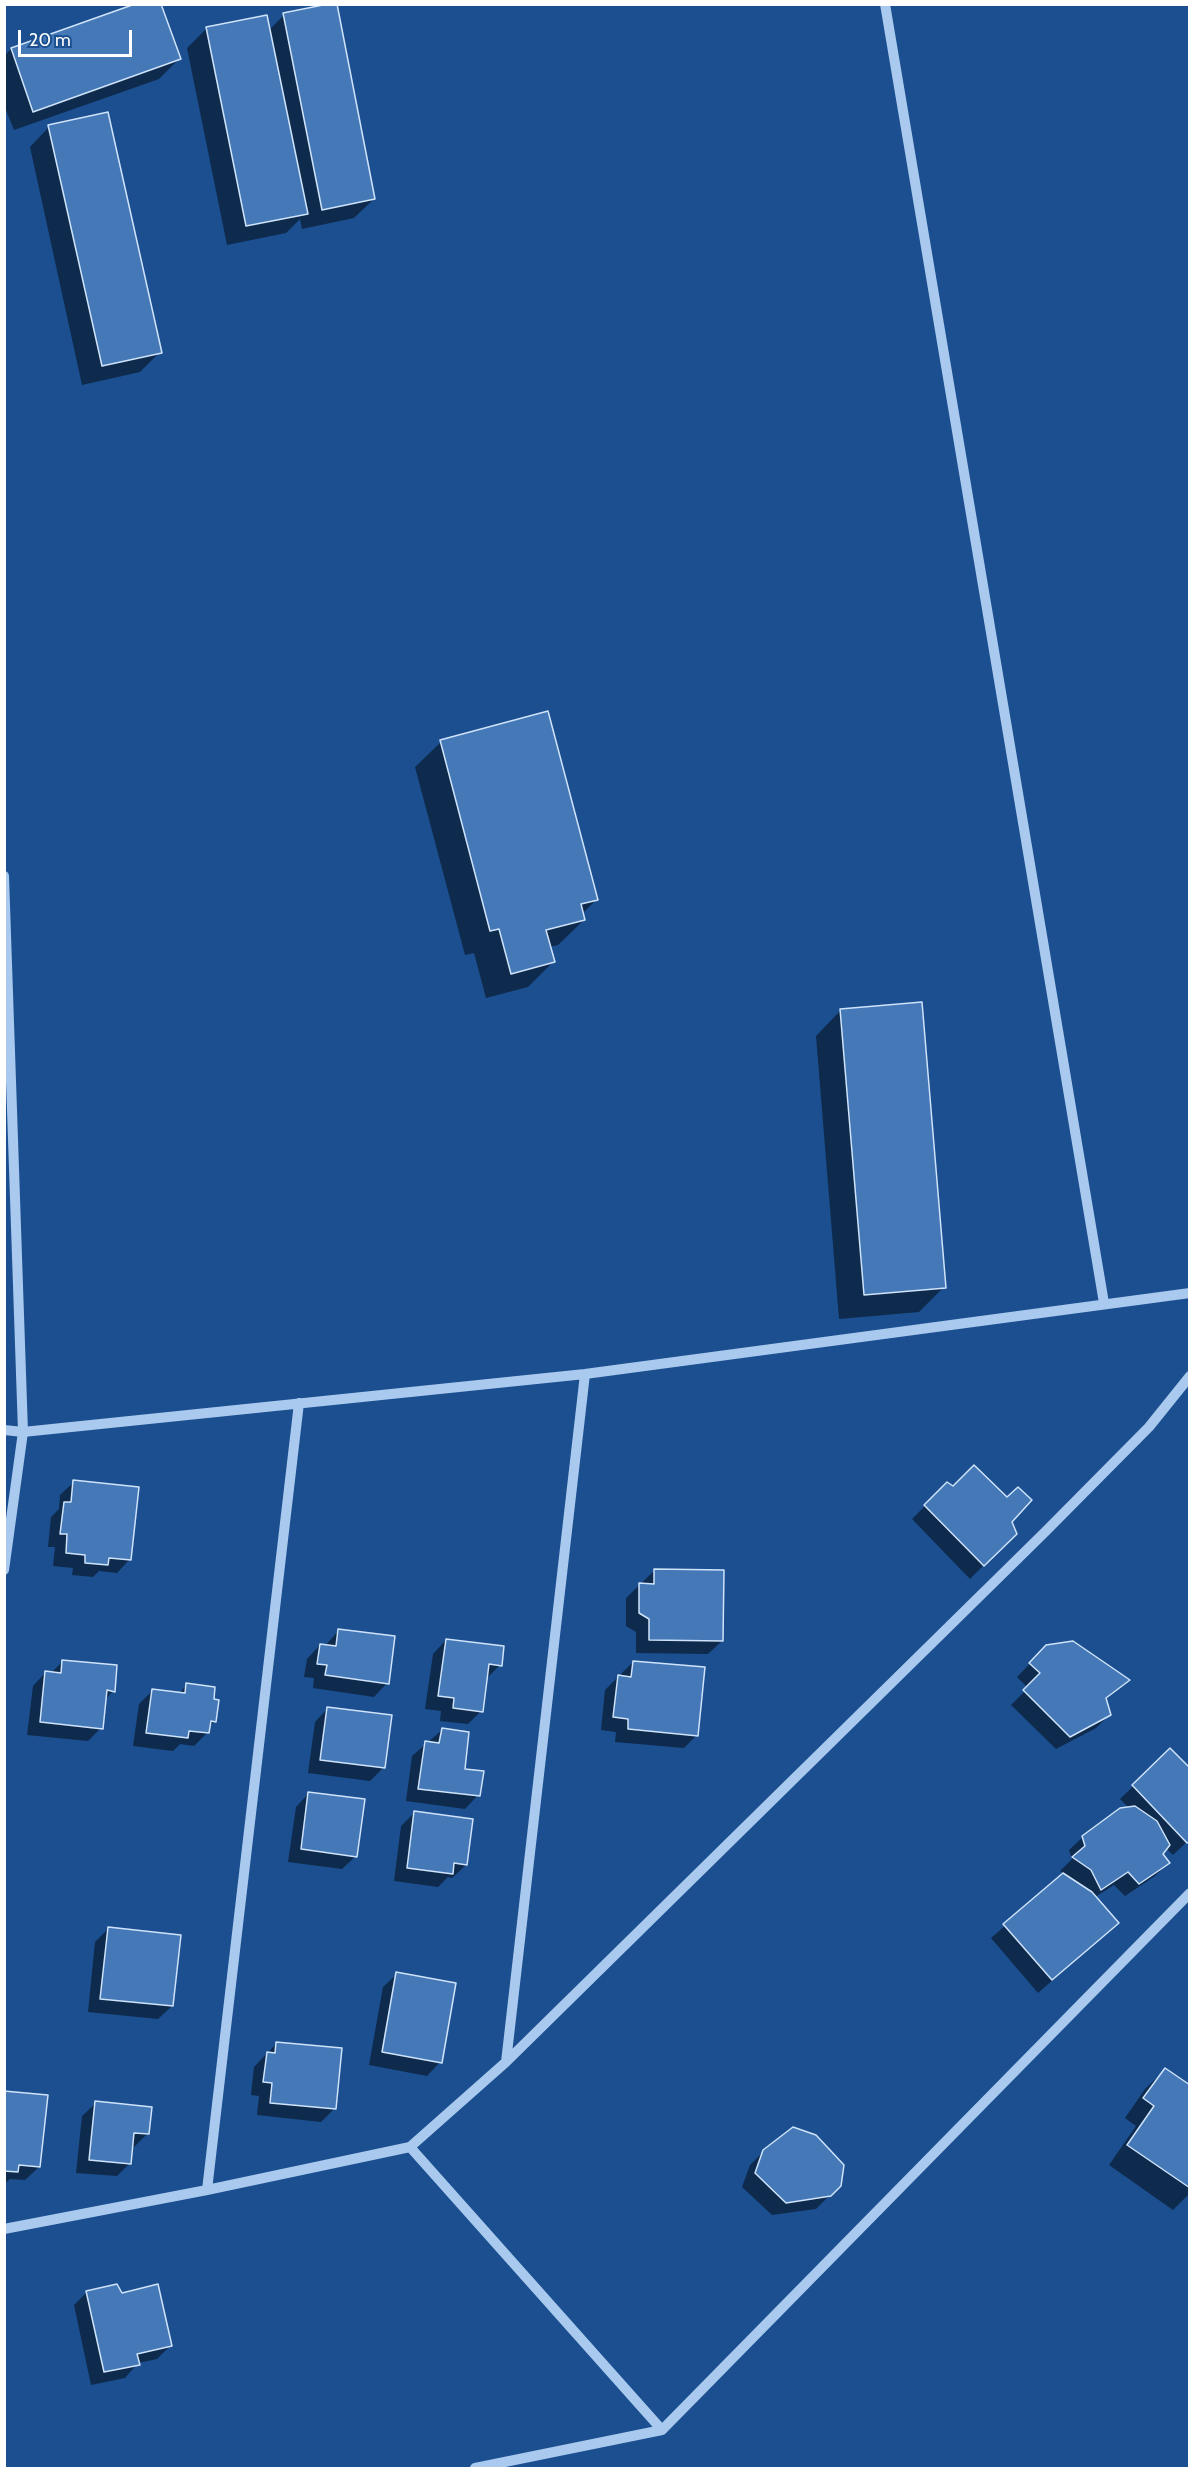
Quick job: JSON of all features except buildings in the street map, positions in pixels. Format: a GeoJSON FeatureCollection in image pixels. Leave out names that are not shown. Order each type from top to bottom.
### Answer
{"type":"FeatureCollection","features":[{"type":"Feature","properties":{"kind":"street"},"geometry":{"type":"LineString","coordinates":[[885,4],[1104,1303]]}},
{"type":"Feature","properties":{"kind":"street"},"geometry":{"type":"LineString","coordinates":[[4,876],[22,1432],[4,1570]]}},
{"type":"Feature","properties":{"kind":"street"},"geometry":{"type":"LineString","coordinates":[[4,1430],[22,1432],[585,1374],[1190,1293]]}},
{"type":"Feature","properties":{"kind":"street"},"geometry":{"type":"LineString","coordinates":[[506,2062],[585,1374]]}},
{"type":"Feature","properties":{"kind":"street"},"geometry":{"type":"LineString","coordinates":[[4,2229],[207,2190],[410,2147],[506,2062],[1053,1524],[1149,1427],[1190,1376]]}},
{"type":"Feature","properties":{"kind":"street"},"geometry":{"type":"LineString","coordinates":[[207,2190],[300,1403]]}},
{"type":"Feature","properties":{"kind":"street"},"geometry":{"type":"LineString","coordinates":[[475,2469],[662,2430],[1190,1893]]}},
{"type":"Feature","properties":{"kind":"street"},"geometry":{"type":"LineString","coordinates":[[410,2147],[662,2430]]}}]}
